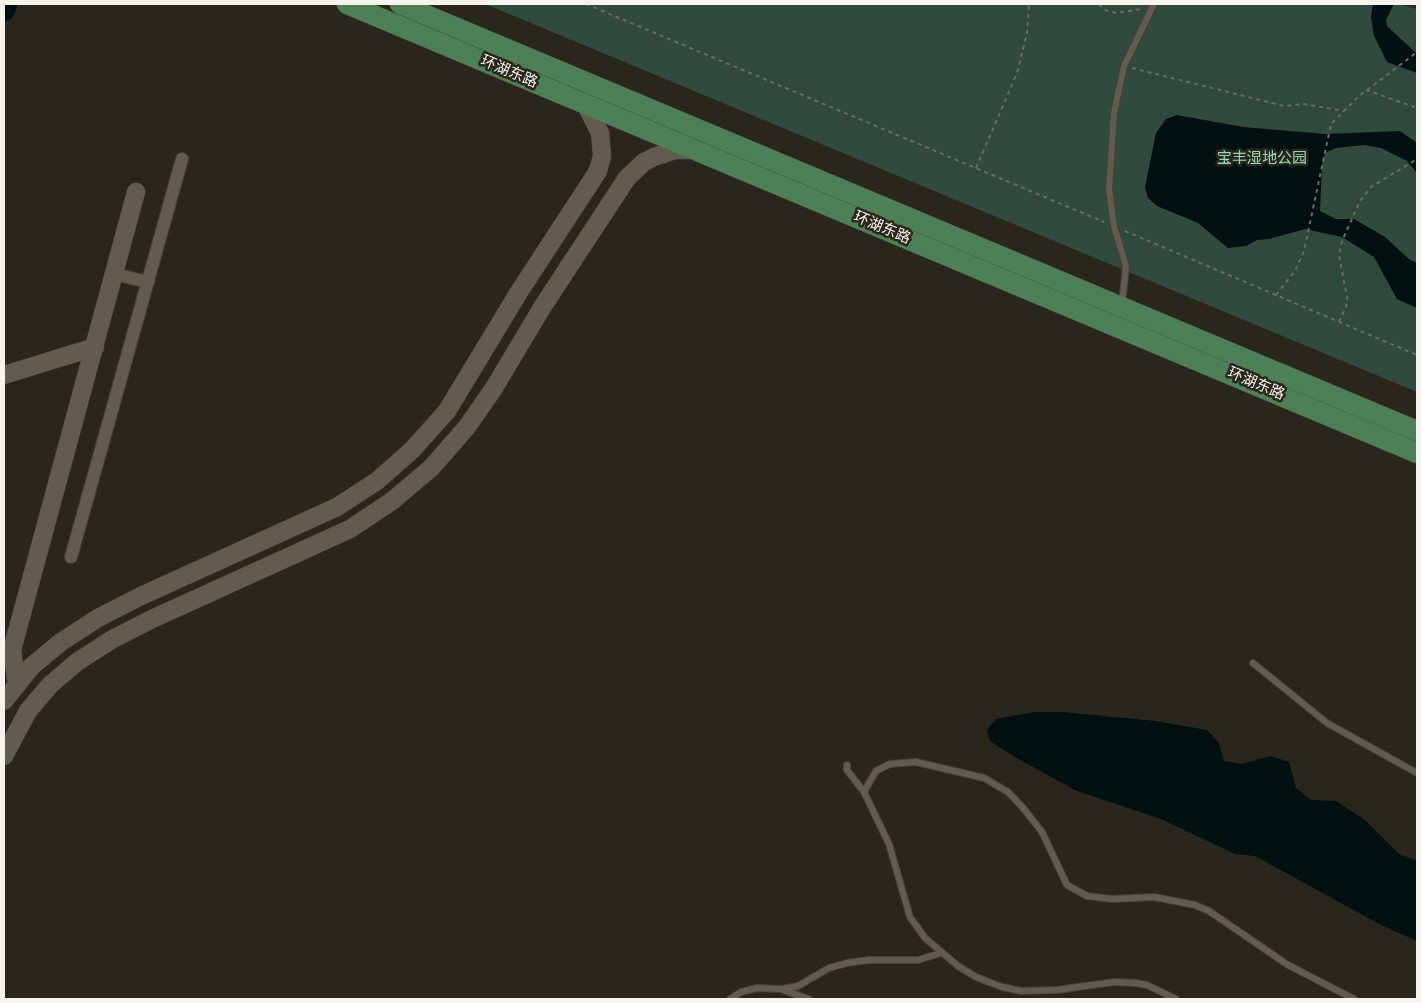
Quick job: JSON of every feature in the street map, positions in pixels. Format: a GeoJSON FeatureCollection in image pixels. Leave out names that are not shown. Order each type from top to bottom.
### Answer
{"type":"FeatureCollection","features":[{"type":"Feature","properties":{"kind":"main road","name":"环湖东路"},"geometry":{"type":"LineString","coordinates":[[347,4],[1417,452]]}},
{"type":"Feature","properties":{"kind":"main road","name":"环湖东路"},"geometry":{"type":"LineString","coordinates":[[400,4],[1417,431]]}},
{"type":"Feature","properties":{"kind":"main road"},"geometry":{"type":"LineString","coordinates":[[4,701],[32,666],[62,642],[98,618],[141,596],[337,507],[377,481],[412,450],[447,411],[520,292],[598,171],[602,156],[600,133],[585,103]]}},
{"type":"Feature","properties":{"kind":"main road"},"geometry":{"type":"LineString","coordinates":[[4,756],[28,711],[50,684],[77,662],[111,640],[152,619],[350,529],[392,501],[430,468],[467,427],[494,388],[543,306],[627,178],[639,166],[654,157],[675,150],[697,150]]}},
{"type":"Feature","properties":{"kind":"main road"},"geometry":{"type":"LineString","coordinates":[[17,684],[12,650],[136,192]]}},
{"type":"Feature","properties":{"kind":"main road"},"geometry":{"type":"LineString","coordinates":[[4,374],[95,347]]}},
{"type":"Feature","properties":{"kind":"street"},"geometry":{"type":"LineString","coordinates":[[71,558],[182,159]]}},
{"type":"Feature","properties":{"kind":"street"},"geometry":{"type":"LineString","coordinates":[[114,274],[148,282]]}},
{"type":"Feature","properties":{"kind":"lane"},"geometry":{"type":"LineString","coordinates":[[1122,306],[1126,266],[1114,226],[1109,189],[1114,113],[1124,66],[1153,6]]}},
{"type":"Feature","properties":{"kind":"lane"},"geometry":{"type":"LineString","coordinates":[[1253,663],[1327,723],[1417,773]]}},
{"type":"Feature","properties":{"kind":"lane"},"geometry":{"type":"LineString","coordinates":[[864,792],[876,771],[890,764],[916,762],[984,778],[1008,792],[1042,832],[1067,885],[1088,896],[1112,899],[1154,897],[1195,904],[1209,911],[1288,965],[1354,999]]}},
{"type":"Feature","properties":{"kind":"lane"},"geometry":{"type":"LineString","coordinates":[[847,765],[847,770],[864,792],[889,844],[910,917],[925,938],[941,953],[976,977],[1002,987],[1021,991],[1058,990],[1114,982],[1135,983],[1147,986],[1176,999]]}},
{"type":"Feature","properties":{"kind":"lane"},"geometry":{"type":"LineString","coordinates":[[730,999],[741,992],[757,988],[782,989],[798,986],[829,968],[847,962],[918,960],[941,953]]}},
{"type":"Feature","properties":{"kind":"lane"},"geometry":{"type":"LineString","coordinates":[[782,989],[809,999]]}},
{"type":"Feature","properties":{"kind":"path"},"geometry":{"type":"LineString","coordinates":[[586,4],[1114,226],[1275,296],[1417,354]]}},
{"type":"Feature","properties":{"kind":"path"},"geometry":{"type":"LineString","coordinates":[[976,168],[1017,73],[1024,51],[1029,4]]}},
{"type":"Feature","properties":{"kind":"path"},"geometry":{"type":"LineString","coordinates":[[1099,4],[1105,10],[1116,13],[1153,6]]}},
{"type":"Feature","properties":{"kind":"path"},"geometry":{"type":"LineString","coordinates":[[1275,296],[1295,271],[1306,241],[1330,132],[1330,124],[1366,90],[1417,52]]}},
{"type":"Feature","properties":{"kind":"path"},"geometry":{"type":"LineString","coordinates":[[1124,66],[1284,106],[1304,104],[1344,111]]}},
{"type":"Feature","properties":{"kind":"path"},"geometry":{"type":"LineString","coordinates":[[1366,90],[1417,108]]}},
{"type":"Feature","properties":{"kind":"path"},"geometry":{"type":"LineString","coordinates":[[1339,322],[1346,307],[1347,297],[1339,255],[1342,241],[1356,209],[1371,187],[1417,159]]}},
{"type":"Feature","properties":{"kind":"green space","name":"宝丰湿地公园"},"geometry":{"type":"Polygon","coordinates":[[[485,4],[1397,4],[1417,9],[1417,392],[485,4]]]}},
{"type":"Feature","properties":{"kind":"shaded area"},"geometry":{"type":"Polygon","coordinates":[[[1373,4],[1394,4],[1386,20],[1387,26],[1417,54],[1417,73],[1387,62],[1374,36],[1371,17],[1373,4]]]}},
{"type":"Feature","properties":{"kind":"shaded area"},"geometry":{"type":"Polygon","coordinates":[[[1177,115],[1243,127],[1326,134],[1400,131],[1417,143],[1417,173],[1407,161],[1381,148],[1364,145],[1336,148],[1325,153],[1322,164],[1320,211],[1336,219],[1354,219],[1385,237],[1409,259],[1417,263],[1417,308],[1397,299],[1374,257],[1342,237],[1305,229],[1269,239],[1257,240],[1246,246],[1228,248],[1198,223],[1157,206],[1148,198],[1145,187],[1156,133],[1166,119],[1177,115]]]}},
{"type":"Feature","properties":{"kind":"shaded area"},"geometry":{"type":"Polygon","coordinates":[[[1034,712],[1062,712],[1156,721],[1207,730],[1219,743],[1224,761],[1241,764],[1271,756],[1289,762],[1296,788],[1311,800],[1336,801],[1365,820],[1399,854],[1417,861],[1417,941],[1383,926],[1255,856],[1235,854],[1161,819],[1077,791],[1020,760],[990,741],[987,730],[996,719],[1034,712]]]}},
{"type":"Feature","properties":{"kind":"waterway"},"geometry":{"type":"LineString","coordinates":[[4,11],[7,4]]}}]}
